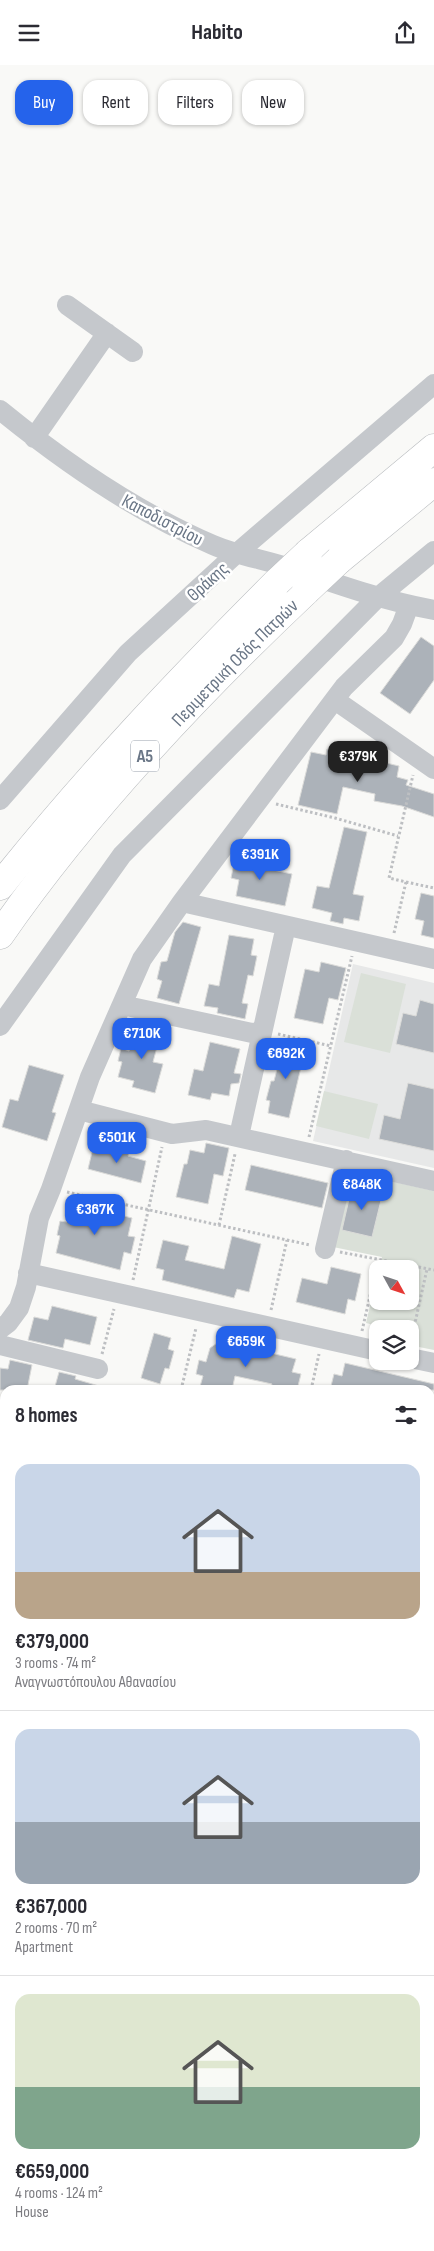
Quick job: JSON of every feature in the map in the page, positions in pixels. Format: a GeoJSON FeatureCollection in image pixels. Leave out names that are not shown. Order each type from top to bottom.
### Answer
{"type":"FeatureCollection","features":[{"type":"Feature","properties":{"kind":"highway","name":"Περιμετρική Οδός Πατρών"},"geometry":{"type":"LineString","coordinates":[[0,886],[96,770],[277,582],[308,553],[434,447]]}},
{"type":"Feature","properties":{"kind":"highway","name":"Περιμετρική Οδός Πατρών"},"geometry":{"type":"LineString","coordinates":[[0,935],[65,850],[115,791],[246,648],[340,560],[434,482]]}},
{"type":"Feature","properties":{"kind":"street"},"geometry":{"type":"LineString","coordinates":[[66,305],[133,352]]}},
{"type":"Feature","properties":{"kind":"street"},"geometry":{"type":"LineString","coordinates":[[34,438],[107,333]]}},
{"type":"Feature","properties":{"kind":"street","name":"Θράκης"},"geometry":{"type":"LineString","coordinates":[[0,800],[128,653],[237,553],[434,384]]}},
{"type":"Feature","properties":{"kind":"street","name":"Καποδιστρίου"},"geometry":{"type":"LineString","coordinates":[[0,410],[34,438],[131,503],[178,529],[215,546],[276,564],[377,598],[434,610]]}},
{"type":"Feature","properties":{"kind":"street"},"geometry":{"type":"LineString","coordinates":[[0,1026],[122,855],[377,598],[434,551]]}},
{"type":"Feature","properties":{"kind":"street"},"geometry":{"type":"LineString","coordinates":[[0,1329],[8,1323],[19,1308],[28,1273],[38,1218],[52,1189],[96,1062],[142,959],[258,799],[352,678],[394,638],[409,605]]}},
{"type":"Feature","properties":{"kind":"street"},"geometry":{"type":"LineString","coordinates":[[335,700],[434,769]]}},
{"type":"Feature","properties":{"kind":"street"},"geometry":{"type":"LineString","coordinates":[[182,902],[434,959]]}},
{"type":"Feature","properties":{"kind":"street"},"geometry":{"type":"LineString","coordinates":[[239,1137],[286,926]]}},
{"type":"Feature","properties":{"kind":"street"},"geometry":{"type":"LineString","coordinates":[[122,1005],[252,1033],[262,1032]]}},
{"type":"Feature","properties":{"kind":"street"},"geometry":{"type":"LineString","coordinates":[[79,1110],[165,1132],[172,1133],[206,1129],[434,1181]]}},
{"type":"Feature","properties":{"kind":"street"},"geometry":{"type":"LineString","coordinates":[[325,1249],[346,1160]]}},
{"type":"Feature","properties":{"kind":"street"},"geometry":{"type":"LineString","coordinates":[[28,1273],[200,1313],[369,1349]]}},
{"type":"Feature","properties":{"kind":"street"},"geometry":{"type":"LineString","coordinates":[[0,1345],[98,1369]]}},
{"type":"Feature","properties":{"kind":"street"},"geometry":{"type":"LineString","coordinates":[[419,1360],[434,1363]]}},
{"type":"Feature","properties":{"kind":"path"},"geometry":{"type":"LineString","coordinates":[[417,757],[389,878],[434,888]]}},
{"type":"Feature","properties":{"kind":"path"},"geometry":{"type":"LineString","coordinates":[[258,799],[398,836]]}},
{"type":"Feature","properties":{"kind":"path"},"geometry":{"type":"LineString","coordinates":[[391,949],[406,882]]}},
{"type":"Feature","properties":{"kind":"path"},"geometry":{"type":"LineString","coordinates":[[306,1151],[355,941]]}},
{"type":"Feature","properties":{"kind":"path"},"geometry":{"type":"LineString","coordinates":[[262,1032],[331,1046]]}},
{"type":"Feature","properties":{"kind":"path"},"geometry":{"type":"LineString","coordinates":[[98,1369],[124,1295],[148,1209],[165,1132]]}},
{"type":"Feature","properties":{"kind":"path"},"geometry":{"type":"LineString","coordinates":[[219,1225],[239,1137]]}},
{"type":"Feature","properties":{"kind":"path"},"geometry":{"type":"LineString","coordinates":[[52,1189],[374,1260]]}},
{"type":"Feature","properties":{"kind":"path"},"geometry":{"type":"LineString","coordinates":[[267,1326],[287,1240]]}},
{"type":"Feature","properties":{"kind":"path"},"geometry":{"type":"LineString","coordinates":[[419,1267],[434,1270]]}},
{"type":"Feature","properties":{"kind":"path"},"geometry":{"type":"LineString","coordinates":[[415,1320],[427,1269]]}},
{"type":"Feature","properties":{"kind":"path"},"geometry":{"type":"LineString","coordinates":[[358,1347],[369,1300]]}},
{"type":"Feature","properties":{"kind":"path"},"geometry":{"type":"LineString","coordinates":[[182,1385],[200,1313]]}},
{"type":"Feature","properties":{"kind":"path"},"geometry":{"type":"LineString","coordinates":[[312,1385],[323,1339]]}},
{"type":"Feature","properties":{"kind":"shaded area"},"geometry":{"type":"Polygon","coordinates":[[[353,964],[434,983],[434,1168],[313,1141],[353,964]]]}},
{"type":"Feature","properties":{"kind":"shaded area"},"geometry":{"type":"Polygon","coordinates":[[[361,973],[406,984],[390,1053],[344,1042],[361,973]]]}},
{"type":"Feature","properties":{"kind":"shaded area"},"geometry":{"type":"Polygon","coordinates":[[[324,1091],[378,1104],[369,1139],[316,1126],[324,1091]]]}},
{"type":"Feature","properties":{"kind":"shaded area"},"geometry":{"type":"Polygon","coordinates":[[[350,1172],[434,1191],[434,1350],[419,1347],[419,1320],[369,1320],[369,1324],[366,1323],[369,1310],[419,1310],[419,1260],[381,1260],[382,1257],[333,1247],[350,1172]]]}},
{"type":"Feature","properties":{"kind":"building"},"geometry":{"type":"Polygon","coordinates":[[[421,637],[434,646],[434,680],[410,714],[380,693],[421,637]]]}},
{"type":"Feature","properties":{"kind":"building"},"geometry":{"type":"Polygon","coordinates":[[[327,749],[399,766],[397,777],[408,780],[406,785],[434,794],[434,817],[402,806],[374,801],[375,794],[343,787],[337,814],[298,805],[311,752],[326,755],[327,749]]]}},
{"type":"Feature","properties":{"kind":"building"},"geometry":{"type":"Polygon","coordinates":[[[344,827],[367,832],[353,894],[364,896],[359,921],[344,918],[343,924],[330,921],[332,913],[312,908],[317,886],[329,888],[344,827]]]}},
{"type":"Feature","properties":{"kind":"building"},"geometry":{"type":"Polygon","coordinates":[[[236,854],[266,860],[264,868],[292,874],[285,906],[236,896],[239,880],[231,878],[236,854]]]}},
{"type":"Feature","properties":{"kind":"building"},"geometry":{"type":"Polygon","coordinates":[[[421,893],[434,896],[434,938],[421,935],[424,921],[415,919],[421,893]]]}},
{"type":"Feature","properties":{"kind":"building"},"geometry":{"type":"Polygon","coordinates":[[[183,922],[201,927],[179,1004],[157,998],[162,981],[157,979],[161,962],[167,961],[175,932],[183,922]]]}},
{"type":"Feature","properties":{"kind":"building"},"geometry":{"type":"Polygon","coordinates":[[[229,935],[254,939],[251,955],[257,956],[253,976],[248,975],[242,1003],[248,1004],[245,1019],[217,1013],[218,1008],[204,1006],[209,984],[219,986],[229,935]]]}},
{"type":"Feature","properties":{"kind":"building"},"geometry":{"type":"Polygon","coordinates":[[[321,962],[346,968],[338,1000],[329,998],[323,1024],[294,1018],[305,969],[319,972],[321,962]]]}},
{"type":"Feature","properties":{"kind":"building"},"geometry":{"type":"Polygon","coordinates":[[[420,1000],[434,1004],[434,1053],[396,1044],[403,1013],[416,1016],[420,1000]]]}},
{"type":"Feature","properties":{"kind":"building"},"geometry":{"type":"Polygon","coordinates":[[[136,1026],[161,1032],[153,1062],[163,1064],[155,1093],[132,1087],[134,1081],[118,1077],[122,1062],[118,1061],[121,1048],[129,1051],[136,1026]]]}},
{"type":"Feature","properties":{"kind":"building"},"geometry":{"type":"Polygon","coordinates":[[[210,1042],[240,1049],[234,1073],[241,1074],[239,1083],[231,1084],[229,1096],[212,1093],[210,1100],[188,1095],[194,1069],[203,1071],[210,1042]]]}},
{"type":"Feature","properties":{"kind":"building"},"geometry":{"type":"Polygon","coordinates":[[[284,1042],[306,1046],[289,1118],[268,1113],[270,1101],[266,1100],[271,1081],[274,1081],[284,1042]]]}},
{"type":"Feature","properties":{"kind":"building"},"geometry":{"type":"Polygon","coordinates":[[[29,1065],[64,1075],[52,1112],[56,1113],[47,1141],[2,1127],[10,1099],[18,1101],[29,1065]]]}},
{"type":"Feature","properties":{"kind":"building"},"geometry":{"type":"Polygon","coordinates":[[[408,1083],[434,1089],[434,1151],[379,1139],[384,1115],[400,1119],[408,1083]]]}},
{"type":"Feature","properties":{"kind":"building"},"geometry":{"type":"Polygon","coordinates":[[[206,1143],[229,1148],[223,1176],[214,1174],[208,1204],[176,1197],[184,1164],[187,1164],[190,1150],[204,1153],[206,1143]]]}},
{"type":"Feature","properties":{"kind":"building"},"geometry":{"type":"Polygon","coordinates":[[[93,1148],[110,1152],[111,1148],[129,1152],[128,1156],[146,1161],[141,1183],[88,1169],[93,1148]]]}},
{"type":"Feature","properties":{"kind":"building"},"geometry":{"type":"Polygon","coordinates":[[[251,1165],[328,1183],[322,1208],[245,1190],[251,1165]]]}},
{"type":"Feature","properties":{"kind":"building"},"geometry":{"type":"Polygon","coordinates":[[[352,1186],[383,1192],[372,1237],[342,1230],[352,1186]]]}},
{"type":"Feature","properties":{"kind":"building"},"geometry":{"type":"Polygon","coordinates":[[[71,1203],[132,1218],[128,1236],[135,1237],[131,1254],[124,1252],[120,1270],[56,1253],[60,1236],[57,1235],[60,1221],[67,1222],[71,1203]]]}},
{"type":"Feature","properties":{"kind":"building"},"geometry":{"type":"Polygon","coordinates":[[[232,1236],[261,1244],[249,1292],[237,1289],[234,1298],[162,1280],[164,1270],[156,1268],[163,1240],[189,1246],[185,1260],[224,1269],[232,1236]]]}},
{"type":"Feature","properties":{"kind":"building"},"geometry":{"type":"Polygon","coordinates":[[[331,1267],[361,1274],[355,1301],[348,1299],[345,1314],[296,1302],[302,1278],[327,1284],[331,1267]]]}},
{"type":"Feature","properties":{"kind":"building"},"geometry":{"type":"Polygon","coordinates":[[[52,1306],[97,1317],[90,1345],[65,1339],[63,1348],[28,1340],[34,1317],[48,1320],[52,1306]]]}},
{"type":"Feature","properties":{"kind":"building"},"geometry":{"type":"Polygon","coordinates":[[[154,1333],[171,1338],[168,1349],[174,1351],[169,1369],[165,1368],[160,1384],[141,1378],[154,1333]]]}},
{"type":"Feature","properties":{"kind":"building"},"geometry":{"type":"Polygon","coordinates":[[[220,1341],[296,1359],[292,1372],[301,1374],[298,1385],[272,1385],[235,1376],[233,1385],[200,1385],[203,1376],[196,1374],[199,1360],[206,1362],[210,1348],[220,1341]]]}},
{"type":"Feature","properties":{"kind":"building"},"geometry":{"type":"Polygon","coordinates":[[[10,1360],[32,1365],[28,1385],[0,1385],[0,1368],[8,1369],[10,1360]]]}},
{"type":"Feature","properties":{"kind":"building"},"geometry":{"type":"Polygon","coordinates":[[[345,1363],[434,1385],[331,1385],[334,1374],[342,1376],[345,1363]]]}},
{"type":"Feature","properties":{"kind":"building"},"geometry":{"type":"Polygon","coordinates":[[[59,1372],[76,1376],[75,1379],[96,1385],[55,1385],[59,1372]]]}}]}
